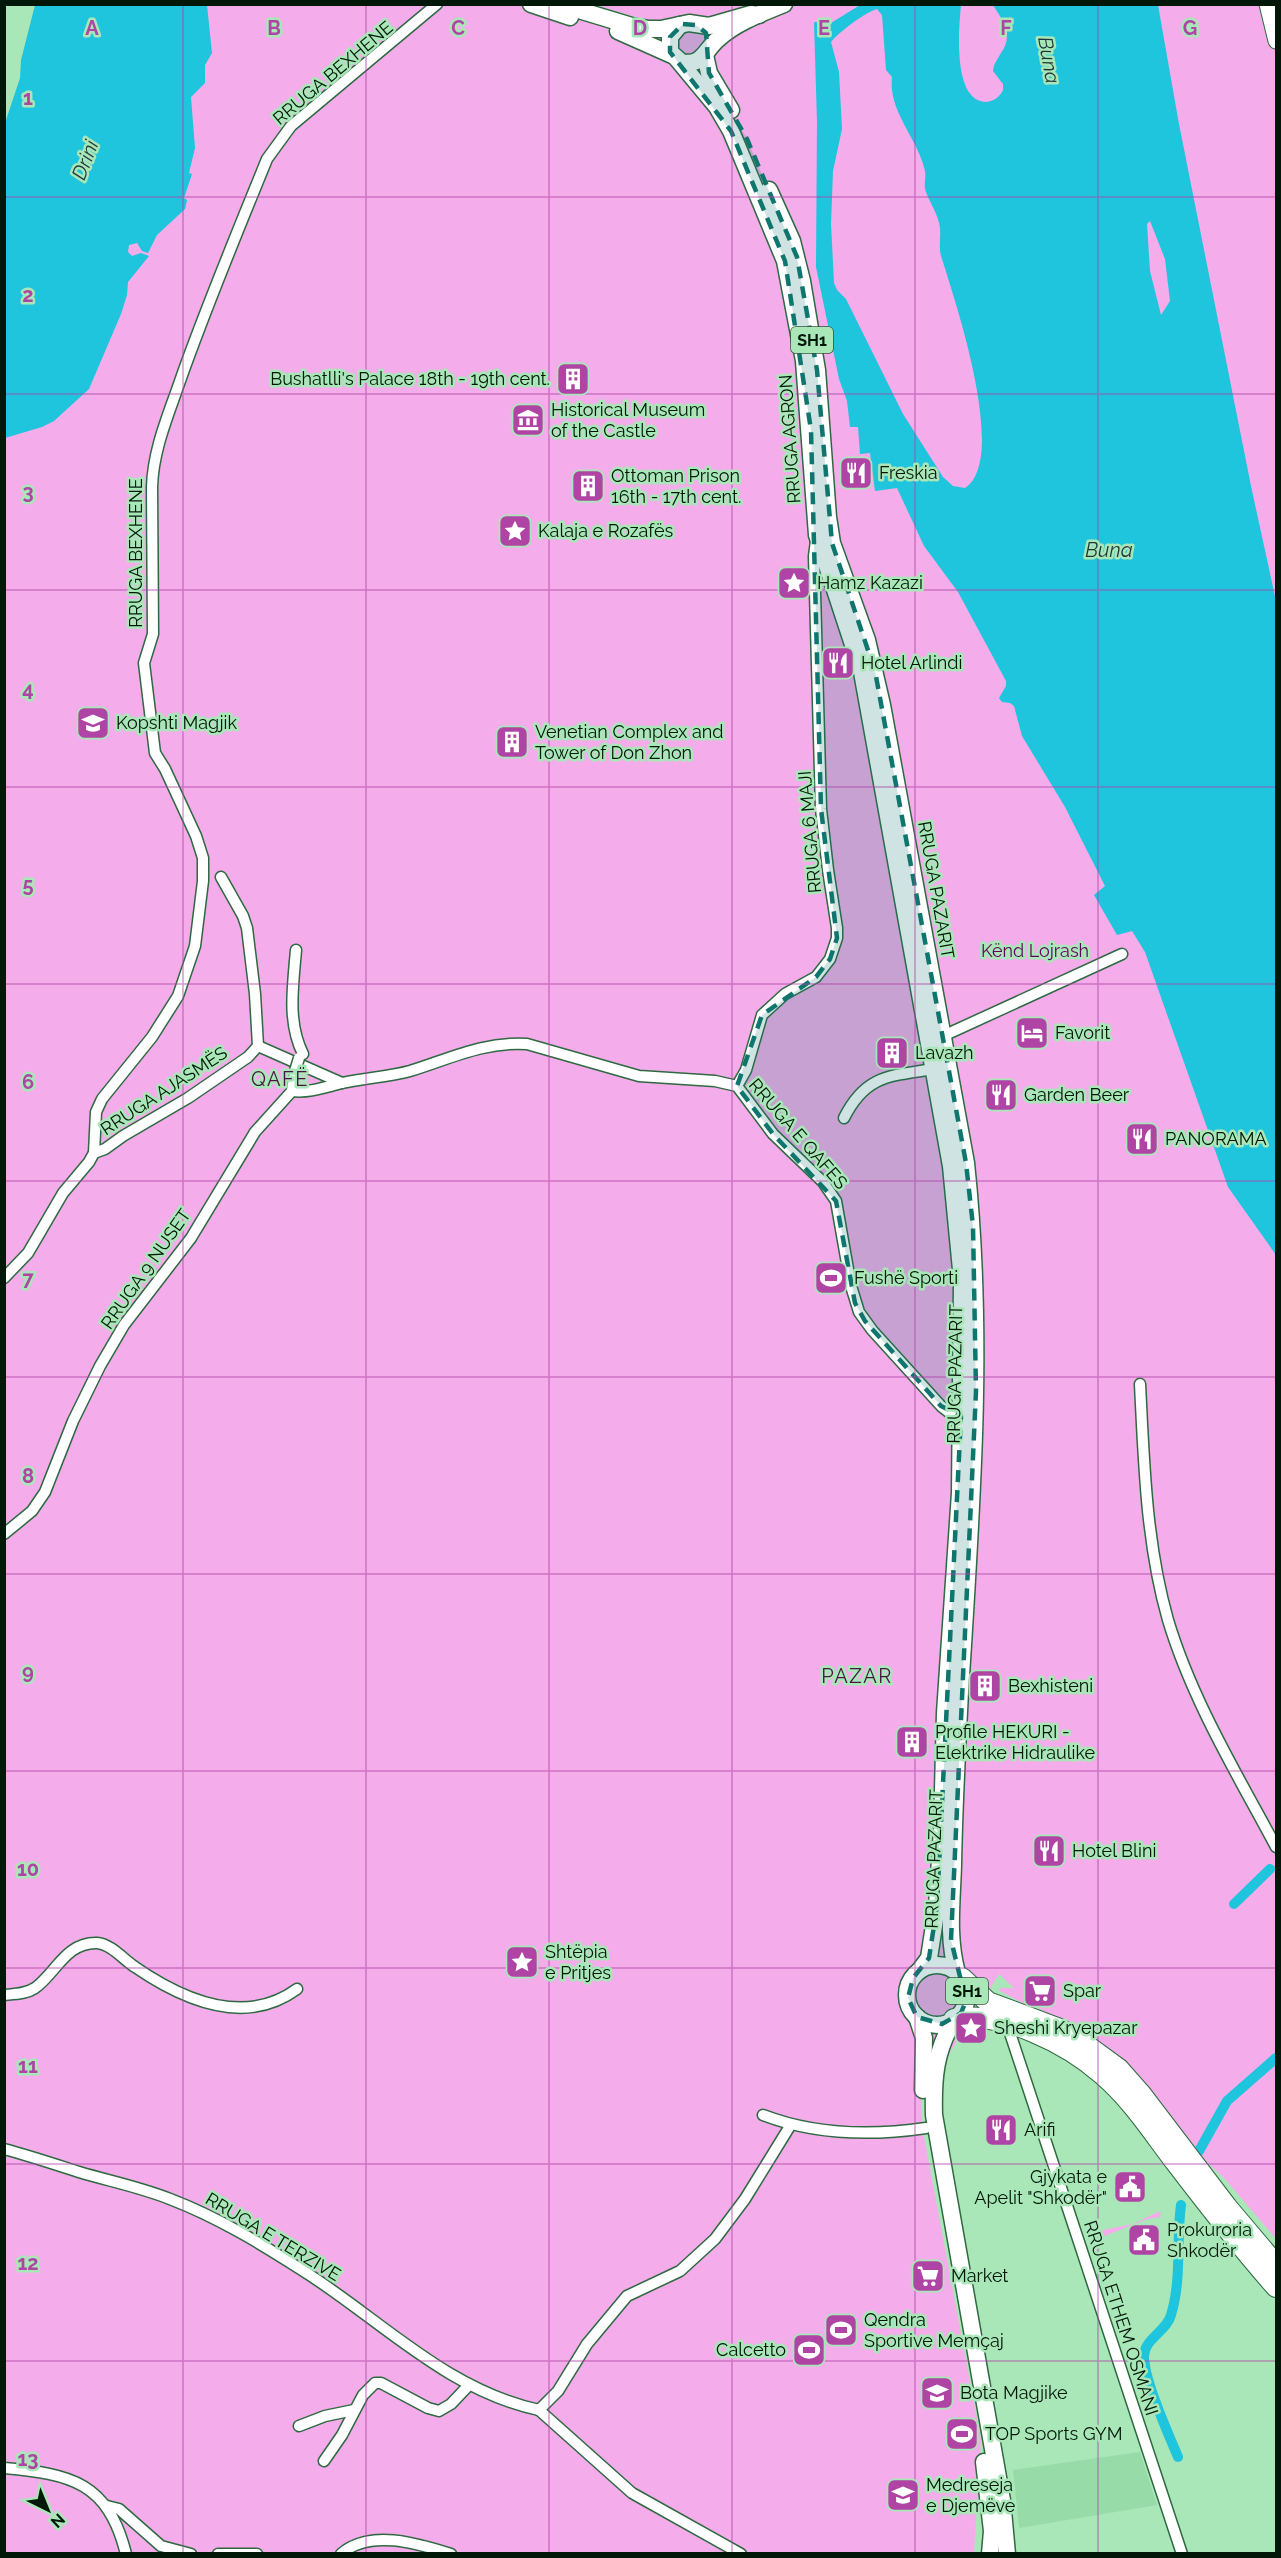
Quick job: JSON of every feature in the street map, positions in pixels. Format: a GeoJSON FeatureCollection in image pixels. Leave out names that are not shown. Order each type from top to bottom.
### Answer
{"type":"FeatureCollection","features":[{"type":"Feature","properties":{"kind":"highway"},"geometry":{"type":"LineString","coordinates":[[960,1976],[982,1998],[1008,2017],[1067,2049],[1104,2076],[1131,2104],[1216,2216],[1276,2287]]}},
{"type":"Feature","properties":{"kind":"highway"},"geometry":{"type":"LineString","coordinates":[[954,2019],[1008,2017],[1059,2029],[1078,2039],[1119,2069],[1142,2094],[1227,2207],[1276,2265]]}},
{"type":"Feature","properties":{"kind":"main road","name":"RRUGA AGRON"},"geometry":{"type":"LineString","coordinates":[[531,4],[619,31],[675,58],[717,107],[732,131],[782,248],[804,361],[817,535],[859,658]]}},
{"type":"Feature","properties":{"kind":"main road"},"geometry":{"type":"LineString","coordinates":[[559,4],[635,27],[661,29],[689,23],[699,26],[722,24],[744,16],[759,15]]}},
{"type":"Feature","properties":{"kind":"main road"},"geometry":{"type":"LineString","coordinates":[[1267,4],[1276,41]]}},
{"type":"Feature","properties":{"kind":"main road"},"geometry":{"type":"LineString","coordinates":[[680,26],[670,37],[668,44],[675,58],[686,63],[694,63],[720,36],[783,5]]}},
{"type":"Feature","properties":{"kind":"main road"},"geometry":{"type":"LineString","coordinates":[[699,26],[708,37],[706,53]]}},
{"type":"Feature","properties":{"kind":"main road","name":"RRUGA AGRON"},"geometry":{"type":"LineString","coordinates":[[706,53],[709,73],[747,139],[797,257],[817,370],[832,543],[867,640]]}},
{"type":"Feature","properties":{"kind":"main road","name":"RRUGA PAZARIT"},"geometry":{"type":"LineString","coordinates":[[867,640],[882,705],[966,1163],[973,1226],[977,1330],[970,1551],[954,1806],[951,1940],[960,1976]]}},
{"type":"Feature","properties":{"kind":"main road","name":"RRUGA PAZARIT"},"geometry":{"type":"LineString","coordinates":[[859,658],[951,1166],[957,1211],[962,1310],[960,1493],[946,1700],[938,1906],[929,1958],[920,1970]]}},
{"type":"Feature","properties":{"kind":"main road","name":"SH1"},"geometry":{"type":"LineString","coordinates":[[917,2017],[929,2023],[942,2024],[961,2013],[966,2001],[967,1988],[960,1976],[946,1966],[933,1965],[920,1970],[908,1988],[908,1998],[924,2038],[926,2128],[986,2474],[992,2531],[990,2553]]}},
{"type":"Feature","properties":{"kind":"main road","name":"SH1"},"geometry":{"type":"LineString","coordinates":[[954,2019],[942,2039],[935,2071],[934,2115],[1002,2500],[1007,2553]]}},
{"type":"Feature","properties":{"kind":"street","name":"RRUGA BEXHENE"},"geometry":{"type":"LineString","coordinates":[[94,1153],[96,1112],[102,1099],[152,1037],[183,984],[198,933],[203,881],[203,858],[196,836],[165,769],[155,753],[144,663],[153,634],[152,487],[154,465],[161,436],[195,340],[267,159],[275,145],[297,121],[436,5]]}},
{"type":"Feature","properties":{"kind":"street","name":"RRUGA 6 MAJI"},"geometry":{"type":"LineString","coordinates":[[736,1086],[746,1070],[762,1015],[784,994],[816,977],[830,959],[837,938],[821,809],[814,556],[817,535]]}},
{"type":"Feature","properties":{"kind":"street"},"geometry":{"type":"LineString","coordinates":[[221,877],[243,916],[247,928],[255,994],[258,1046],[342,1083]]}},
{"type":"Feature","properties":{"kind":"street"},"geometry":{"type":"LineString","coordinates":[[292,1091],[295,1071],[301,1056],[292,1021],[296,950]]}},
{"type":"Feature","properties":{"kind":"street"},"geometry":{"type":"LineString","coordinates":[[943,1036],[1122,954]]}},
{"type":"Feature","properties":{"kind":"street","name":"RRUGA E QAFES"},"geometry":{"type":"LineString","coordinates":[[292,1091],[323,1089],[342,1083],[409,1071],[482,1047],[515,1043],[527,1044],[639,1077],[715,1081],[736,1086],[773,1134],[823,1182],[836,1201],[855,1303],[865,1321],[941,1407],[961,1416]]}},
{"type":"Feature","properties":{"kind":"street","name":"RRUGA AJASMËS"},"geometry":{"type":"LineString","coordinates":[[4,1278],[28,1253],[63,1193],[94,1153],[105,1149],[188,1098],[248,1057],[258,1046]]}},
{"type":"Feature","properties":{"kind":"street"},"geometry":{"type":"LineString","coordinates":[[844,1118],[854,1102],[879,1078],[934,1069]]}},
{"type":"Feature","properties":{"kind":"street","name":"RRUGA 9 NUSET"},"geometry":{"type":"LineString","coordinates":[[4,1534],[32,1511],[45,1492],[85,1395],[134,1310],[191,1238],[250,1140],[292,1091]]}},
{"type":"Feature","properties":{"kind":"street"},"geometry":{"type":"LineString","coordinates":[[1140,1384],[1147,1513],[1156,1572],[1168,1620],[1199,1699],[1276,1847]]}},
{"type":"Feature","properties":{"kind":"street"},"geometry":{"type":"LineString","coordinates":[[4,1995],[21,1994],[35,1988],[68,1953],[81,1946],[97,1943],[107,1946],[136,1968],[166,1986],[223,2007],[253,2008],[268,2005],[297,1989]]}},
{"type":"Feature","properties":{"kind":"street","name":"RRUGA ETHEM OSMANI"},"geometry":{"type":"LineString","coordinates":[[1008,2017],[1182,2553]]}},
{"type":"Feature","properties":{"kind":"street"},"geometry":{"type":"LineString","coordinates":[[763,2115],[790,2126],[829,2133],[926,2128]]}},
{"type":"Feature","properties":{"kind":"street"},"geometry":{"type":"LineString","coordinates":[[741,2553],[632,2493],[539,2410],[558,2391],[587,2344],[627,2295],[680,2271],[715,2239],[745,2199],[790,2126]]}},
{"type":"Feature","properties":{"kind":"street","name":"RRUGA E TERZIVE"},"geometry":{"type":"LineString","coordinates":[[4,2149],[125,2183],[170,2199],[218,2221],[304,2271],[428,2360],[469,2385],[518,2405],[539,2410]]}},
{"type":"Feature","properties":{"kind":"street"},"geometry":{"type":"LineString","coordinates":[[324,2461],[342,2435],[367,2389],[375,2384],[381,2383],[428,2408],[440,2411],[451,2404],[469,2385]]}},
{"type":"Feature","properties":{"kind":"street"},"geometry":{"type":"LineString","coordinates":[[299,2426],[325,2416],[354,2410]]}},
{"type":"Feature","properties":{"kind":"street"},"geometry":{"type":"LineString","coordinates":[[4,2468],[57,2474],[91,2491],[107,2506],[126,2553]]}},
{"type":"Feature","properties":{"kind":"street"},"geometry":{"type":"LineString","coordinates":[[107,2506],[119,2509],[161,2546],[191,2553]]}},
{"type":"Feature","properties":{"kind":"street"},"geometry":{"type":"LineString","coordinates":[[341,2553],[359,2543],[386,2540],[451,2553]]}},
{"type":"Feature","properties":{"kind":"street"},"geometry":{"type":"LineString","coordinates":[[218,2553],[257,2553]]}},
{"type":"Feature","properties":{"kind":"highlighted area"},"geometry":{"type":"Polygon","coordinates":[[[683,24],[696,25],[706,33],[709,73],[747,139],[797,257],[817,370],[832,543],[875,671],[966,1163],[973,1226],[976,1391],[951,1940],[966,2001],[961,2013],[942,2024],[917,2017],[908,1998],[913,1978],[929,1958],[937,1906],[961,1416],[941,1406],[865,1321],[855,1303],[836,1201],[773,1134],[737,1086],[762,1015],[816,977],[830,959],[837,938],[821,809],[811,430],[785,261],[731,131],[670,52],[670,37],[683,24]]]}},
{"type":"Feature","properties":{"kind":"shaded area"},"geometry":{"type":"Polygon","coordinates":[[[1140,2452],[1157,2505],[1019,2528],[1013,2470],[1140,2452]]]}},
{"type":"Feature","properties":{"kind":"green space","name":"Kënd Lojrash"},"geometry":{"type":"Polygon","coordinates":[[[176,5],[590,5],[666,26],[595,5],[1276,5],[1276,2239],[1224,2178],[1035,2004],[1034,2009],[1000,1991],[1000,1988],[1014,1988],[999,1974],[921,2099],[923,2131],[981,2440],[974,2553],[5,2553],[4,352],[176,5]]]}},
{"type":"Feature","properties":{"kind":"green space"},"geometry":{"type":"Polygon","coordinates":[[[1160,2211],[1161,2217],[1148,2219],[1094,2240],[1101,2261],[1098,2262],[1088,2233],[1133,2224],[1160,2211]]]}},
{"type":"Feature","properties":{"kind":"water","name":"Drini"},"geometry":{"type":"Polygon","coordinates":[[[35,5],[207,5],[212,53],[205,65],[205,83],[191,97],[195,148],[189,173],[192,174],[184,198],[187,200],[185,209],[157,235],[148,253],[142,251],[137,243],[129,245],[128,252],[132,256],[141,253],[149,256],[128,282],[127,295],[121,314],[89,389],[54,421],[5,438],[5,123],[20,78],[21,60],[35,5]]]}},
{"type":"Feature","properties":{"kind":"water","name":"Buna"},"geometry":{"type":"Polygon","coordinates":[[[860,5],[961,5],[959,44],[962,76],[967,89],[974,98],[985,102],[996,99],[1003,90],[1003,84],[993,71],[1005,46],[1007,34],[993,5],[1158,5],[1179,124],[1276,601],[1276,1255],[1228,1187],[1145,952],[1132,931],[1117,935],[1094,895],[1105,886],[1065,807],[1022,736],[1014,706],[1002,702],[999,698],[1006,686],[1006,681],[958,592],[924,546],[897,488],[875,491],[870,453],[860,454],[858,427],[850,427],[847,401],[839,379],[816,267],[817,122],[814,22],[831,23],[860,5]],[[877,9],[852,23],[831,42],[839,72],[842,129],[833,171],[831,224],[834,283],[846,299],[903,414],[943,477],[953,486],[965,488],[977,472],[982,446],[975,378],[967,342],[941,255],[939,223],[925,189],[925,171],[894,102],[892,77],[886,70],[882,15],[877,9]],[[1150,221],[1147,224],[1150,271],[1161,315],[1170,301],[1165,259],[1150,221]]]}},
{"type":"Feature","properties":{"kind":"waterway"},"geometry":{"type":"LineString","coordinates":[[1234,1904],[1270,1869]]}},
{"type":"Feature","properties":{"kind":"waterway"},"geometry":{"type":"LineString","coordinates":[[1199,2151],[1227,2101],[1276,2058]]}},
{"type":"Feature","properties":{"kind":"waterway"},"geometry":{"type":"LineString","coordinates":[[1178,2457],[1152,2392],[1144,2356],[1151,2340],[1165,2326],[1171,2315],[1178,2274],[1181,2205]]}},
{"type":"Feature","properties":{"kind":"place","name":"Bushatlli's Palace 18th - 19th cent."},"geometry":{"type":"Point","coordinates":[573,379]}},
{"type":"Feature","properties":{"kind":"place","name":"Historical Museum of the Castle"},"geometry":{"type":"Point","coordinates":[528,420]}},
{"type":"Feature","properties":{"kind":"place","name":"Freskia"},"geometry":{"type":"Point","coordinates":[856,473]}},
{"type":"Feature","properties":{"kind":"place","name":"Ottoman Prison 16th - 17th cent."},"geometry":{"type":"Point","coordinates":[588,486]}},
{"type":"Feature","properties":{"kind":"place","name":"Kalaja e Rozafës"},"geometry":{"type":"Point","coordinates":[515,531]}},
{"type":"Feature","properties":{"kind":"place","name":"Hamz Kazazi"},"geometry":{"type":"Point","coordinates":[794,583]}},
{"type":"Feature","properties":{"kind":"place","name":"Hotel Arlindi"},"geometry":{"type":"Point","coordinates":[838,663]}},
{"type":"Feature","properties":{"kind":"place","name":"Kopshti Magjik"},"geometry":{"type":"Point","coordinates":[93,723]}},
{"type":"Feature","properties":{"kind":"place","name":"Venetian Complex and Tower of Don Zhon"},"geometry":{"type":"Point","coordinates":[512,742]}},
{"type":"Feature","properties":{"kind":"place","name":"Favorit"},"geometry":{"type":"Point","coordinates":[1032,1033]}},
{"type":"Feature","properties":{"kind":"place","name":"Lavazh"},"geometry":{"type":"Point","coordinates":[892,1053]}},
{"type":"Feature","properties":{"kind":"place","name":"Garden Beer"},"geometry":{"type":"Point","coordinates":[1001,1095]}},
{"type":"Feature","properties":{"kind":"place","name":"PANORAMA"},"geometry":{"type":"Point","coordinates":[1142,1139]}},
{"type":"Feature","properties":{"kind":"place","name":"Fushë Sporti"},"geometry":{"type":"Point","coordinates":[831,1278]}},
{"type":"Feature","properties":{"kind":"place","name":"Bexhisteni"},"geometry":{"type":"Point","coordinates":[985,1686]}},
{"type":"Feature","properties":{"kind":"place","name":"Profile HEKURI - Elektrike Hidraulike"},"geometry":{"type":"Point","coordinates":[912,1742]}},
{"type":"Feature","properties":{"kind":"place","name":"Hotel Blini"},"geometry":{"type":"Point","coordinates":[1049,1851]}},
{"type":"Feature","properties":{"kind":"place","name":"Shtëpia e Pritjes"},"geometry":{"type":"Point","coordinates":[522,1962]}},
{"type":"Feature","properties":{"kind":"place","name":"Spar"},"geometry":{"type":"Point","coordinates":[1040,1991]}},
{"type":"Feature","properties":{"kind":"place","name":"Sheshi Kryepazar"},"geometry":{"type":"Point","coordinates":[971,2028]}},
{"type":"Feature","properties":{"kind":"place","name":"Arifi"},"geometry":{"type":"Point","coordinates":[1001,2130]}},
{"type":"Feature","properties":{"kind":"place","name":"Gjykata e Apelit \"Shkodër\""},"geometry":{"type":"Point","coordinates":[1130,2187]}},
{"type":"Feature","properties":{"kind":"place","name":"Prokuroria Shkodër"},"geometry":{"type":"Point","coordinates":[1144,2240]}},
{"type":"Feature","properties":{"kind":"place","name":"Market"},"geometry":{"type":"Point","coordinates":[928,2276]}},
{"type":"Feature","properties":{"kind":"place","name":"Qendra Sportive Memçaj"},"geometry":{"type":"Point","coordinates":[841,2330]}},
{"type":"Feature","properties":{"kind":"place","name":"Calcetto"},"geometry":{"type":"Point","coordinates":[809,2350]}},
{"type":"Feature","properties":{"kind":"place","name":"Bota Magjike"},"geometry":{"type":"Point","coordinates":[937,2393]}},
{"type":"Feature","properties":{"kind":"place","name":"TOP Sports GYM"},"geometry":{"type":"Point","coordinates":[962,2434]}},
{"type":"Feature","properties":{"kind":"place","name":"Medreseja e Djemëve"},"geometry":{"type":"Point","coordinates":[903,2495]}},
{"type":"Feature","properties":{"kind":"district","name":"QAFË"},"geometry":{"type":"Point","coordinates":[280,1079]}},
{"type":"Feature","properties":{"kind":"district","name":"PAZAR"},"geometry":{"type":"Point","coordinates":[857,1676]}}]}
